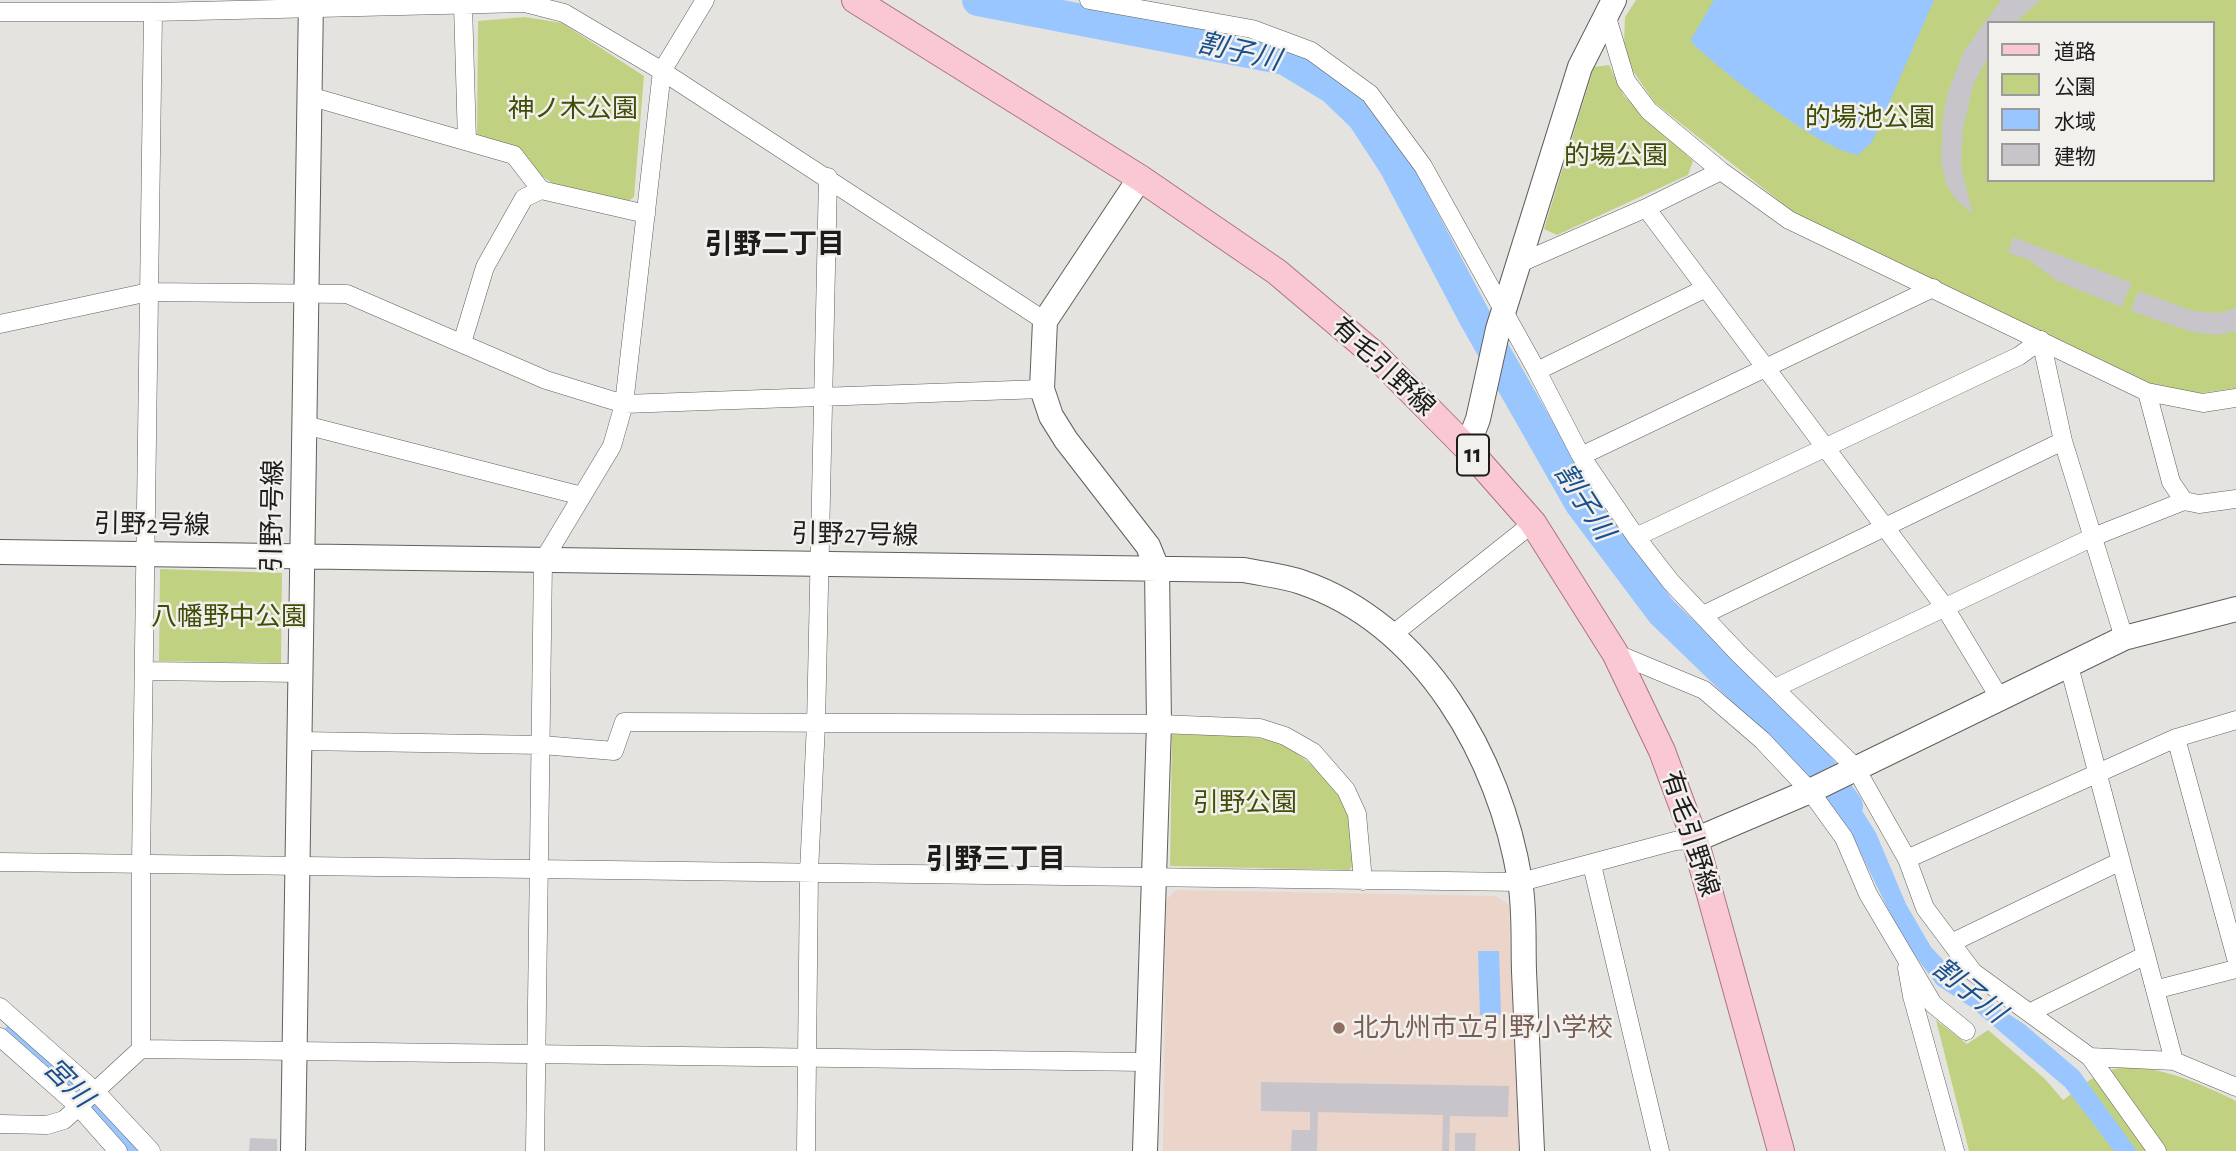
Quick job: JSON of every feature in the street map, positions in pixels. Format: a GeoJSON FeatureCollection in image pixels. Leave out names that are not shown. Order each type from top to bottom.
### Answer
{"type":"FeatureCollection","features":[{"type":"Feature","properties":{"kind":"main road","name":"有毛引野線"},"geometry":{"type":"LineString","coordinates":[[855,0],[1140,178],[1277,272],[1374,354],[1467,448],[1533,523],[1615,653],[1662,751],[1695,840],[1781,1151]]}},
{"type":"Feature","properties":{"kind":"street"},"geometry":{"type":"LineString","coordinates":[[535,1151],[544,561],[612,446],[624,404],[662,71],[705,0]]}},
{"type":"Feature","properties":{"kind":"street"},"geometry":{"type":"LineString","coordinates":[[1088,0],[1252,29],[1311,51],[1370,94],[1423,166],[1500,322],[1537,371],[1581,456],[1636,537],[1703,615],[1849,769],[1907,859],[1924,908],[1973,972],[2090,1057],[2157,1151]]}},
{"type":"Feature","properties":{"kind":"street"},"geometry":{"type":"LineString","coordinates":[[0,12],[153,12],[311,4],[525,3],[564,13],[662,71],[828,177],[1045,321]]}},
{"type":"Feature","properties":{"kind":"street","name":"引野1号線"},"geometry":{"type":"LineString","coordinates":[[293,1151],[311,4]]}},
{"type":"Feature","properties":{"kind":"street"},"geometry":{"type":"LineString","coordinates":[[464,5],[467,141]]}},
{"type":"Feature","properties":{"kind":"street"},"geometry":{"type":"LineString","coordinates":[[1467,448],[1478,419],[1486,373],[1500,322],[1580,67],[1610,7]]}},
{"type":"Feature","properties":{"kind":"street"},"geometry":{"type":"LineString","coordinates":[[1610,7],[1626,81],[1649,111],[1721,171],[1789,220],[2147,392],[2203,402],[2236,398]]}},
{"type":"Feature","properties":{"kind":"street"},"geometry":{"type":"LineString","coordinates":[[141,1049],[141,863],[153,12]]}},
{"type":"Feature","properties":{"kind":"street"},"geometry":{"type":"LineString","coordinates":[[309,96],[514,156],[541,190]]}},
{"type":"Feature","properties":{"kind":"street"},"geometry":{"type":"LineString","coordinates":[[1520,263],[1646,208],[1721,171]]}},
{"type":"Feature","properties":{"kind":"street"},"geometry":{"type":"LineString","coordinates":[[806,1151],[808,872],[816,724],[821,397],[828,177]]}},
{"type":"Feature","properties":{"kind":"street"},"geometry":{"type":"LineString","coordinates":[[1140,178],[1045,321],[1042,389],[1051,416],[1066,440],[1148,546],[1157,568],[1159,724],[1145,1151]]}},
{"type":"Feature","properties":{"kind":"street"},"geometry":{"type":"LineString","coordinates":[[462,344],[485,267],[524,198],[541,190],[646,214]]}},
{"type":"Feature","properties":{"kind":"street"},"geometry":{"type":"LineString","coordinates":[[1646,208],[1944,606],[1999,697]]}},
{"type":"Feature","properties":{"kind":"street"},"geometry":{"type":"LineString","coordinates":[[1537,371],[1706,288]]}},
{"type":"Feature","properties":{"kind":"street"},"geometry":{"type":"LineString","coordinates":[[1581,456],[1933,288]]}},
{"type":"Feature","properties":{"kind":"street"},"geometry":{"type":"LineString","coordinates":[[0,324],[149,292],[347,294],[546,380],[624,404],[1042,389]]}},
{"type":"Feature","properties":{"kind":"street"},"geometry":{"type":"LineString","coordinates":[[2042,340],[2063,441],[2124,638]]}},
{"type":"Feature","properties":{"kind":"street"},"geometry":{"type":"LineString","coordinates":[[1636,537],[2019,356],[2042,340]]}},
{"type":"Feature","properties":{"kind":"street"},"geometry":{"type":"LineString","coordinates":[[2147,392],[2171,482],[2184,501]]}},
{"type":"Feature","properties":{"kind":"street"},"geometry":{"type":"LineString","coordinates":[[305,425],[582,496]]}},
{"type":"Feature","properties":{"kind":"street"},"geometry":{"type":"LineString","coordinates":[[1703,615],[2063,441]]}},
{"type":"Feature","properties":{"kind":"street"},"geometry":{"type":"LineString","coordinates":[[1775,688],[2093,537],[2184,501],[2199,504],[2236,499]]}},
{"type":"Feature","properties":{"kind":"street"},"geometry":{"type":"LineString","coordinates":[[1392,635],[1533,523]]}},
{"type":"Feature","properties":{"kind":"street","name":"引野2号線"},"geometry":{"type":"LineString","coordinates":[[0,551],[302,558]]}},
{"type":"Feature","properties":{"kind":"street","name":"引野27号線"},"geometry":{"type":"LineString","coordinates":[[302,558],[1244,570],[1302,582],[1356,610],[1392,635],[1430,676],[1468,729],[1488,768],[1506,818],[1521,882],[1532,1151]]}},
{"type":"Feature","properties":{"kind":"street"},"geometry":{"type":"LineString","coordinates":[[0,862],[1521,882],[1675,841],[1695,840],[1810,791],[1849,769],[2124,638],[2236,608]]}},
{"type":"Feature","properties":{"kind":"street"},"geometry":{"type":"LineString","coordinates":[[1615,653],[1704,690],[1762,740],[1810,791],[1844,838],[1868,894],[1933,1004],[1966,1031]]}},
{"type":"Feature","properties":{"kind":"street"},"geometry":{"type":"LineString","coordinates":[[2069,666],[2146,955],[2158,989],[2174,1061]]}},
{"type":"Feature","properties":{"kind":"street"},"geometry":{"type":"LineString","coordinates":[[144,671],[300,673]]}},
{"type":"Feature","properties":{"kind":"street"},"geometry":{"type":"LineString","coordinates":[[1907,859],[2176,738],[2236,720]]}},
{"type":"Feature","properties":{"kind":"street"},"geometry":{"type":"LineString","coordinates":[[301,741],[542,746],[614,751],[624,722],[1159,724],[1260,728],[1285,736],[1313,752],[1346,790],[1357,814],[1363,881]]}},
{"type":"Feature","properties":{"kind":"street"},"geometry":{"type":"LineString","coordinates":[[2176,738],[2236,958]]}},
{"type":"Feature","properties":{"kind":"street"},"geometry":{"type":"LineString","coordinates":[[1951,943],[2121,861]]}},
{"type":"Feature","properties":{"kind":"street"},"geometry":{"type":"LineString","coordinates":[[1592,864],[1660,1151]]}},
{"type":"Feature","properties":{"kind":"street"},"geometry":{"type":"LineString","coordinates":[[2031,1012],[2146,955]]}},
{"type":"Feature","properties":{"kind":"street"},"geometry":{"type":"LineString","coordinates":[[1906,961],[1912,996],[1955,1151]]}},
{"type":"Feature","properties":{"kind":"street"},"geometry":{"type":"LineString","coordinates":[[2158,989],[2236,969]]}},
{"type":"Feature","properties":{"kind":"street"},"geometry":{"type":"LineString","coordinates":[[0,1007],[86,1099],[118,1151]]}},
{"type":"Feature","properties":{"kind":"street"},"geometry":{"type":"LineString","coordinates":[[0,1037],[86,1099],[150,1151]]}},
{"type":"Feature","properties":{"kind":"street"},"geometry":{"type":"LineString","coordinates":[[0,1124],[47,1125],[64,1119],[141,1049],[1146,1062]]}},
{"type":"Feature","properties":{"kind":"street"},"geometry":{"type":"LineString","coordinates":[[2090,1057],[2174,1061],[2236,1087]]}},
{"type":"Feature","properties":{"kind":"shaded area","name":"北九州市立引野小学校"},"geometry":{"type":"Polygon","coordinates":[[[1176,890],[1496,896],[1509,905],[1519,1151],[1163,1151],[1166,900],[1176,890]]]}},
{"type":"Feature","properties":{"kind":"green space","name":"的場池公園"},"geometry":{"type":"Polygon","coordinates":[[[1636,0],[2236,0],[2236,388],[2195,394],[2151,387],[1797,215],[1655,103],[1631,68],[1624,44],[1625,17],[1636,0]]]}},
{"type":"Feature","properties":{"kind":"green space","name":"神ノ木公園"},"geometry":{"type":"Polygon","coordinates":[[[525,17],[562,23],[644,76],[634,197],[626,203],[554,184],[538,174],[518,147],[477,136],[478,21],[525,17]]]}},
{"type":"Feature","properties":{"kind":"green space","name":"的場公園"},"geometry":{"type":"Polygon","coordinates":[[[1609,65],[1624,96],[1693,161],[1688,175],[1557,235],[1544,229],[1594,67],[1609,65]]]}},
{"type":"Feature","properties":{"kind":"green space","name":"八幡野中公園"},"geometry":{"type":"Polygon","coordinates":[[[160,569],[282,573],[281,663],[159,661],[160,569]]]}},
{"type":"Feature","properties":{"kind":"green space","name":"引野公園"},"geometry":{"type":"Polygon","coordinates":[[[1172,734],[1249,737],[1274,742],[1296,753],[1318,771],[1337,793],[1348,816],[1354,864],[1349,870],[1170,866],[1172,734]]]}},
{"type":"Feature","properties":{"kind":"green space"},"geometry":{"type":"Polygon","coordinates":[[[1936,1020],[1967,1044],[1988,1030],[2044,1078],[2063,1100],[2104,1072],[2120,1068],[2154,1070],[2206,1087],[2236,1101],[2236,1151],[1969,1151],[1936,1020]]]}},
{"type":"Feature","properties":{"kind":"water"},"geometry":{"type":"Polygon","coordinates":[[[1714,0],[1934,0],[1872,142],[1858,155],[1841,150],[1796,124],[1746,88],[1690,41],[1714,0]]]}},
{"type":"Feature","properties":{"kind":"water"},"geometry":{"type":"Polygon","coordinates":[[[1848,788],[1876,833],[1906,904],[1931,947],[1972,991],[2024,1024],[2079,1071],[2137,1151],[2114,1151],[2065,1087],[1971,1007],[1937,985],[1902,938],[1850,831],[1826,797],[1848,788]]]}},
{"type":"Feature","properties":{"kind":"water"},"geometry":{"type":"Polygon","coordinates":[[[1478,951],[1499,951],[1501,1015],[1480,1015],[1478,951]]]}},
{"type":"Feature","properties":{"kind":"building"},"geometry":{"type":"Polygon","coordinates":[[[2001,0],[2040,0],[2017,21],[1988,21],[1988,57],[1973,85],[1963,129],[1961,165],[1972,213],[1957,201],[1947,186],[1941,162],[1943,116],[1948,92],[1964,51],[2001,0]]]}},
{"type":"Feature","properties":{"kind":"building"},"geometry":{"type":"Polygon","coordinates":[[[2013,237],[2132,283],[2121,307],[2057,281],[2028,259],[2008,253],[2013,237]]]}},
{"type":"Feature","properties":{"kind":"building"},"geometry":{"type":"Polygon","coordinates":[[[2138,291],[2193,311],[2220,313],[2236,308],[2236,331],[2218,335],[2192,332],[2131,311],[2138,291]]]}},
{"type":"Feature","properties":{"kind":"building"},"geometry":{"type":"Polygon","coordinates":[[[1261,1082],[1509,1086],[1508,1117],[1450,1116],[1449,1151],[1442,1151],[1443,1115],[1318,1112],[1317,1151],[1291,1151],[1292,1130],[1310,1130],[1310,1112],[1261,1111],[1261,1082]]]}},
{"type":"Feature","properties":{"kind":"building"},"geometry":{"type":"Polygon","coordinates":[[[1455,1133],[1476,1133],[1475,1151],[1455,1151],[1455,1133]]]}},
{"type":"Feature","properties":{"kind":"building"},"geometry":{"type":"Polygon","coordinates":[[[250,1138],[277,1139],[277,1151],[249,1151],[250,1138]]]}},
{"type":"Feature","properties":{"kind":"waterway","name":"割子川"},"geometry":{"type":"LineString","coordinates":[[978,0],[1285,59],[1333,88],[1363,117],[1395,166],[1475,318],[1581,504],[1662,612],[1811,756],[1847,806]]}},
{"type":"Feature","properties":{"kind":"waterway","name":"宮川"},"geometry":{"type":"LineString","coordinates":[[20,1035],[73,1085],[132,1151]]}},
{"type":"Feature","properties":{"kind":"place","name":"北九州市立引野小学校"},"geometry":{"type":"Point","coordinates":[1339,1028]}},
{"type":"Feature","properties":{"kind":"district","name":"引野二丁目"},"geometry":{"type":"Point","coordinates":[775,245]}},
{"type":"Feature","properties":{"kind":"district","name":"引野三丁目"},"geometry":{"type":"Point","coordinates":[996,860]}}]}
